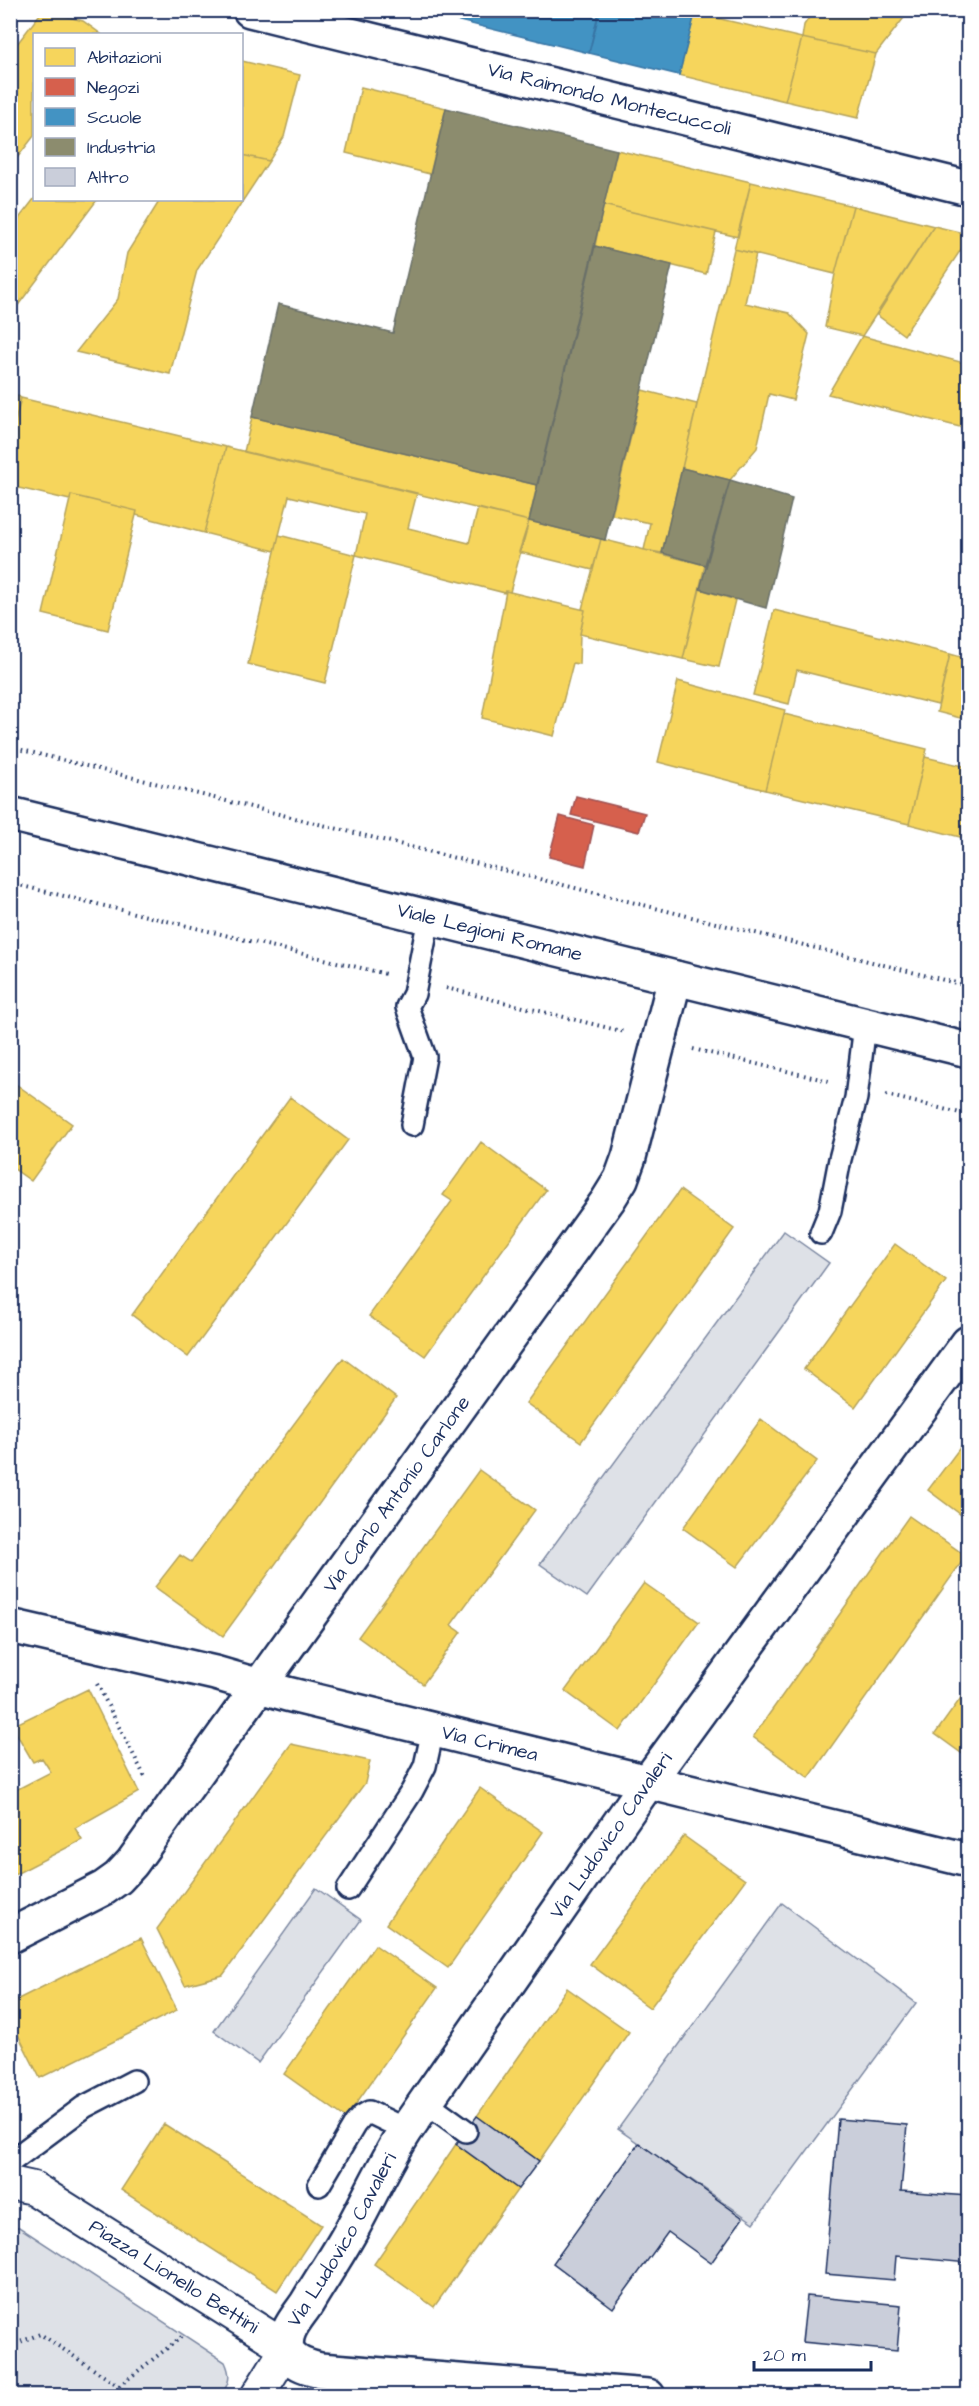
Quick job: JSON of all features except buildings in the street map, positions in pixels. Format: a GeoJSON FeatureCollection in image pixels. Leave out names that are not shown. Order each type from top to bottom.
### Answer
{"type":"FeatureCollection","features":[{"type":"Feature","properties":{"kind":"street","name":"Via Raimondo Montecuccoli"},"geometry":{"type":"LineString","coordinates":[[250,10],[969,188]]}},
{"type":"Feature","properties":{"kind":"street","name":"Viale Legioni Romane"},"geometry":{"type":"LineString","coordinates":[[10,813],[969,1050]]}},
{"type":"Feature","properties":{"kind":"street","name":"Via Carlo Antonio Carlone"},"geometry":{"type":"LineString","coordinates":[[10,1936],[104,1887],[118,1878],[132,1863],[621,1179],[629,1157],[675,978]]}},
{"type":"Feature","properties":{"kind":"street","name":"Via Ludovico Cavaleri"},"geometry":{"type":"LineString","coordinates":[[287,2348],[287,2335],[292,2323],[302,2311],[348,2235],[394,2148],[406,2130],[648,1782],[969,1343]]}},
{"type":"Feature","properties":{"kind":"street","name":"Via Crimea"},"geometry":{"type":"LineString","coordinates":[[10,1626],[215,1673],[434,1730],[969,1860]]}},
{"type":"Feature","properties":{"kind":"street","name":"Piazza Lionello Bettini"},"geometry":{"type":"LineString","coordinates":[[10,2183],[33,2188],[287,2348]]}},
{"type":"Feature","properties":{"kind":"street"},"geometry":{"type":"LineString","coordinates":[[257,2396],[287,2348]]}},
{"type":"Feature","properties":{"kind":"street"},"geometry":{"type":"LineString","coordinates":[[287,2348],[292,2358],[303,2365],[320,2370],[648,2396]]}},
{"type":"Feature","properties":{"kind":"lane"},"geometry":{"type":"LineString","coordinates":[[412,1125],[425,1057],[407,1007],[414,994],[429,918]]}},
{"type":"Feature","properties":{"kind":"lane"},"geometry":{"type":"LineString","coordinates":[[821,1233],[830,1211],[858,1088],[865,1025]]}},
{"type":"Feature","properties":{"kind":"lane"},"geometry":{"type":"LineString","coordinates":[[348,1889],[412,1791],[425,1766],[434,1730]]}},
{"type":"Feature","properties":{"kind":"lane"},"geometry":{"type":"LineString","coordinates":[[10,2162],[84,2107],[134,2081]]}},
{"type":"Feature","properties":{"kind":"lane"},"geometry":{"type":"LineString","coordinates":[[426,2102],[466,2131]]}},
{"type":"Feature","properties":{"kind":"lane"},"geometry":{"type":"LineString","coordinates":[[319,2186],[362,2115],[369,2112],[406,2130]]}},
{"type":"Feature","properties":{"kind":"path"},"geometry":{"type":"LineString","coordinates":[[10,747],[969,986]]}},
{"type":"Feature","properties":{"kind":"path"},"geometry":{"type":"LineString","coordinates":[[10,883],[969,1115]]}},
{"type":"Feature","properties":{"kind":"path"},"geometry":{"type":"LineString","coordinates":[[95,1681],[151,1787]]}},
{"type":"Feature","properties":{"kind":"path"},"geometry":{"type":"LineString","coordinates":[[10,2346],[40,2334],[119,2386],[125,2396]]}},
{"type":"Feature","properties":{"kind":"path"},"geometry":{"type":"LineString","coordinates":[[119,2386],[184,2335]]}},
{"type":"Feature","properties":{"kind":"shaded area"},"geometry":{"type":"Polygon","coordinates":[[[784,1231],[829,1263],[587,1597],[540,1564],[784,1231]]]}},
{"type":"Feature","properties":{"kind":"shaded area"},"geometry":{"type":"Polygon","coordinates":[[[316,1888],[361,1920],[258,2063],[214,2031],[316,1888]]]}},
{"type":"Feature","properties":{"kind":"shaded area"},"geometry":{"type":"Polygon","coordinates":[[[782,1903],[916,2003],[754,2223],[618,2129],[782,1903]]]}},
{"type":"Feature","properties":{"kind":"shaded area"},"geometry":{"type":"Polygon","coordinates":[[[11,2227],[19,2227],[225,2362],[229,2379],[221,2395],[20,2396],[11,2389],[11,2227]]]}}]}
